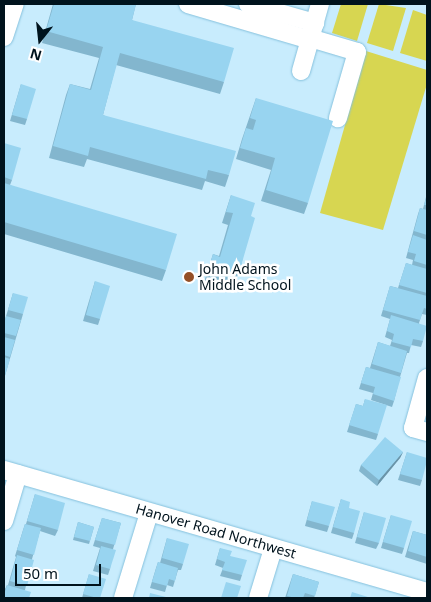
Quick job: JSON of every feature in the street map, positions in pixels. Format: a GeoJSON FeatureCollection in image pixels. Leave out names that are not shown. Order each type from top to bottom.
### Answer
{"type":"FeatureCollection","features":[{"type":"Feature","properties":{"kind":"street"},"geometry":{"type":"LineString","coordinates":[[4,38],[14,4]]}},
{"type":"Feature","properties":{"kind":"street"},"geometry":{"type":"LineString","coordinates":[[188,4],[311,34]]}},
{"type":"Feature","properties":{"kind":"street"},"geometry":{"type":"LineString","coordinates":[[248,4],[311,34],[357,52],[338,118]]}},
{"type":"Feature","properties":{"kind":"street"},"geometry":{"type":"LineString","coordinates":[[301,71],[320,4]]}},
{"type":"Feature","properties":{"kind":"street"},"geometry":{"type":"LineString","coordinates":[[420,430],[427,378]]}},
{"type":"Feature","properties":{"kind":"street"},"geometry":{"type":"LineString","coordinates":[[4,521],[11,472]]}},
{"type":"Feature","properties":{"kind":"street","name":"Hanover Road Northwest"},"geometry":{"type":"LineString","coordinates":[[11,472],[273,549],[399,591],[427,592]]}},
{"type":"Feature","properties":{"kind":"street"},"geometry":{"type":"LineString","coordinates":[[123,598],[149,513]]}},
{"type":"Feature","properties":{"kind":"street"},"geometry":{"type":"LineString","coordinates":[[258,598],[273,549]]}},
{"type":"Feature","properties":{"kind":"shaded area"},"geometry":{"type":"Polygon","coordinates":[[[341,4],[368,4],[357,41],[332,33],[341,4]]]}},
{"type":"Feature","properties":{"kind":"shaded area"},"geometry":{"type":"Polygon","coordinates":[[[379,4],[406,8],[393,51],[367,43],[379,4]]]}},
{"type":"Feature","properties":{"kind":"shaded area"},"geometry":{"type":"Polygon","coordinates":[[[413,10],[427,15],[427,61],[400,53],[413,10]]]}},
{"type":"Feature","properties":{"kind":"shaded area"},"geometry":{"type":"Polygon","coordinates":[[[366,51],[427,70],[427,84],[383,230],[320,213],[366,51]]]}},
{"type":"Feature","properties":{"kind":"building"},"geometry":{"type":"Polygon","coordinates":[[[54,4],[136,4],[132,20],[234,48],[224,82],[120,53],[103,115],[236,151],[229,175],[208,170],[206,179],[90,147],[88,156],[53,146],[70,84],[91,90],[103,47],[46,31],[54,4]]]}},
{"type":"Feature","properties":{"kind":"building"},"geometry":{"type":"Polygon","coordinates":[[[21,84],[36,89],[27,119],[12,115],[21,84]]]}},
{"type":"Feature","properties":{"kind":"building"},"geometry":{"type":"Polygon","coordinates":[[[256,98],[333,121],[308,203],[266,190],[275,158],[240,148],[246,128],[253,130],[256,120],[250,118],[256,98]]]}},
{"type":"Feature","properties":{"kind":"building"},"geometry":{"type":"Polygon","coordinates":[[[4,143],[21,148],[12,180],[4,177],[4,143]]]}},
{"type":"Feature","properties":{"kind":"building"},"geometry":{"type":"Polygon","coordinates":[[[4,183],[177,234],[166,270],[4,222],[4,183]]]}},
{"type":"Feature","properties":{"kind":"building"},"geometry":{"type":"Polygon","coordinates":[[[231,195],[255,203],[251,216],[255,218],[241,266],[236,265],[232,278],[208,271],[213,254],[220,257],[233,213],[226,212],[231,195]]]}},
{"type":"Feature","properties":{"kind":"building"},"geometry":{"type":"Polygon","coordinates":[[[420,208],[427,210],[427,235],[414,231],[420,208]]]}},
{"type":"Feature","properties":{"kind":"building"},"geometry":{"type":"Polygon","coordinates":[[[413,235],[427,240],[427,265],[414,261],[416,254],[408,252],[413,235]]]}},
{"type":"Feature","properties":{"kind":"building"},"geometry":{"type":"Polygon","coordinates":[[[406,263],[427,269],[427,293],[399,285],[406,263]]]}},
{"type":"Feature","properties":{"kind":"building"},"geometry":{"type":"Polygon","coordinates":[[[95,281],[110,286],[100,319],[86,315],[95,281]]]}},
{"type":"Feature","properties":{"kind":"building"},"geometry":{"type":"Polygon","coordinates":[[[390,286],[427,296],[427,309],[424,308],[420,320],[383,310],[390,286]]]}},
{"type":"Feature","properties":{"kind":"building"},"geometry":{"type":"Polygon","coordinates":[[[13,293],[28,297],[23,314],[8,310],[13,293]]]}},
{"type":"Feature","properties":{"kind":"building"},"geometry":{"type":"Polygon","coordinates":[[[391,315],[427,326],[423,341],[413,339],[411,347],[392,342],[394,334],[387,331],[391,315]]]}},
{"type":"Feature","properties":{"kind":"building"},"geometry":{"type":"Polygon","coordinates":[[[6,316],[21,320],[16,336],[4,333],[6,316]]]}},
{"type":"Feature","properties":{"kind":"building"},"geometry":{"type":"Polygon","coordinates":[[[4,337],[15,340],[10,357],[4,355],[4,337]]]}},
{"type":"Feature","properties":{"kind":"building"},"geometry":{"type":"Polygon","coordinates":[[[378,342],[407,351],[401,373],[372,364],[378,342]]]}},
{"type":"Feature","properties":{"kind":"building"},"geometry":{"type":"Polygon","coordinates":[[[4,357],[10,359],[4,379],[4,357]]]}},
{"type":"Feature","properties":{"kind":"building"},"geometry":{"type":"Polygon","coordinates":[[[366,367],[401,377],[394,401],[373,394],[375,387],[361,383],[366,367]]]}},
{"type":"Feature","properties":{"kind":"building"},"geometry":{"type":"Polygon","coordinates":[[[365,399],[387,405],[378,434],[349,425],[356,404],[363,406],[365,399]]]}},
{"type":"Feature","properties":{"kind":"building"},"geometry":{"type":"Polygon","coordinates":[[[385,437],[403,452],[379,480],[361,465],[385,437]]]}},
{"type":"Feature","properties":{"kind":"building"},"geometry":{"type":"Polygon","coordinates":[[[407,452],[427,458],[422,480],[400,474],[407,452]]]}},
{"type":"Feature","properties":{"kind":"building"},"geometry":{"type":"Polygon","coordinates":[[[35,494],[65,503],[58,530],[27,521],[35,494]]]}},
{"type":"Feature","properties":{"kind":"building"},"geometry":{"type":"Polygon","coordinates":[[[341,499],[350,502],[349,508],[360,511],[354,533],[333,527],[341,499]]]}},
{"type":"Feature","properties":{"kind":"building"},"geometry":{"type":"Polygon","coordinates":[[[312,501],[335,507],[329,526],[307,520],[312,501]]]}},
{"type":"Feature","properties":{"kind":"building"},"geometry":{"type":"Polygon","coordinates":[[[364,512],[386,518],[379,543],[357,537],[364,512]]]}},
{"type":"Feature","properties":{"kind":"building"},"geometry":{"type":"Polygon","coordinates":[[[391,515],[412,521],[404,548],[383,542],[391,515]]]}},
{"type":"Feature","properties":{"kind":"building"},"geometry":{"type":"Polygon","coordinates":[[[102,518],[121,523],[115,545],[95,540],[102,518]]]}},
{"type":"Feature","properties":{"kind":"building"},"geometry":{"type":"Polygon","coordinates":[[[78,522],[94,527],[90,541],[74,537],[78,522]]]}},
{"type":"Feature","properties":{"kind":"building"},"geometry":{"type":"Polygon","coordinates":[[[25,524],[41,528],[34,555],[17,550],[25,524]]]}},
{"type":"Feature","properties":{"kind":"building"},"geometry":{"type":"Polygon","coordinates":[[[413,531],[427,535],[427,557],[408,551],[413,531]]]}},
{"type":"Feature","properties":{"kind":"building"},"geometry":{"type":"Polygon","coordinates":[[[167,538],[189,544],[183,564],[162,558],[167,538]]]}},
{"type":"Feature","properties":{"kind":"building"},"geometry":{"type":"Polygon","coordinates":[[[101,546],[116,550],[110,569],[96,565],[101,546]]]}},
{"type":"Feature","properties":{"kind":"building"},"geometry":{"type":"Polygon","coordinates":[[[220,548],[232,551],[230,556],[247,560],[242,575],[222,570],[225,562],[217,559],[220,548]]]}},
{"type":"Feature","properties":{"kind":"building"},"geometry":{"type":"Polygon","coordinates":[[[17,555],[34,560],[27,586],[10,581],[17,555]]]}},
{"type":"Feature","properties":{"kind":"building"},"geometry":{"type":"Polygon","coordinates":[[[158,562],[178,568],[175,581],[169,579],[167,586],[152,582],[158,562]]]}},
{"type":"Feature","properties":{"kind":"building"},"geometry":{"type":"Polygon","coordinates":[[[89,574],[106,579],[100,598],[83,594],[89,574]]]}},
{"type":"Feature","properties":{"kind":"building"},"geometry":{"type":"Polygon","coordinates":[[[293,574],[319,582],[315,596],[305,593],[303,598],[287,596],[293,574]]]}},
{"type":"Feature","properties":{"kind":"building"},"geometry":{"type":"Polygon","coordinates":[[[226,582],[241,586],[237,598],[221,598],[226,582]]]}},
{"type":"Feature","properties":{"kind":"building"},"geometry":{"type":"Polygon","coordinates":[[[7,585],[31,592],[29,598],[4,598],[7,585]]]}},
{"type":"Feature","properties":{"kind":"building"},"geometry":{"type":"Polygon","coordinates":[[[352,592],[371,598],[350,598],[352,592]]]}},
{"type":"Feature","properties":{"kind":"building"},"geometry":{"type":"Polygon","coordinates":[[[150,593],[170,598],[149,598],[150,593]]]}},
{"type":"Feature","properties":{"kind":"place","name":"John Adams Middle School"},"geometry":{"type":"Point","coordinates":[189,277]}}]}
